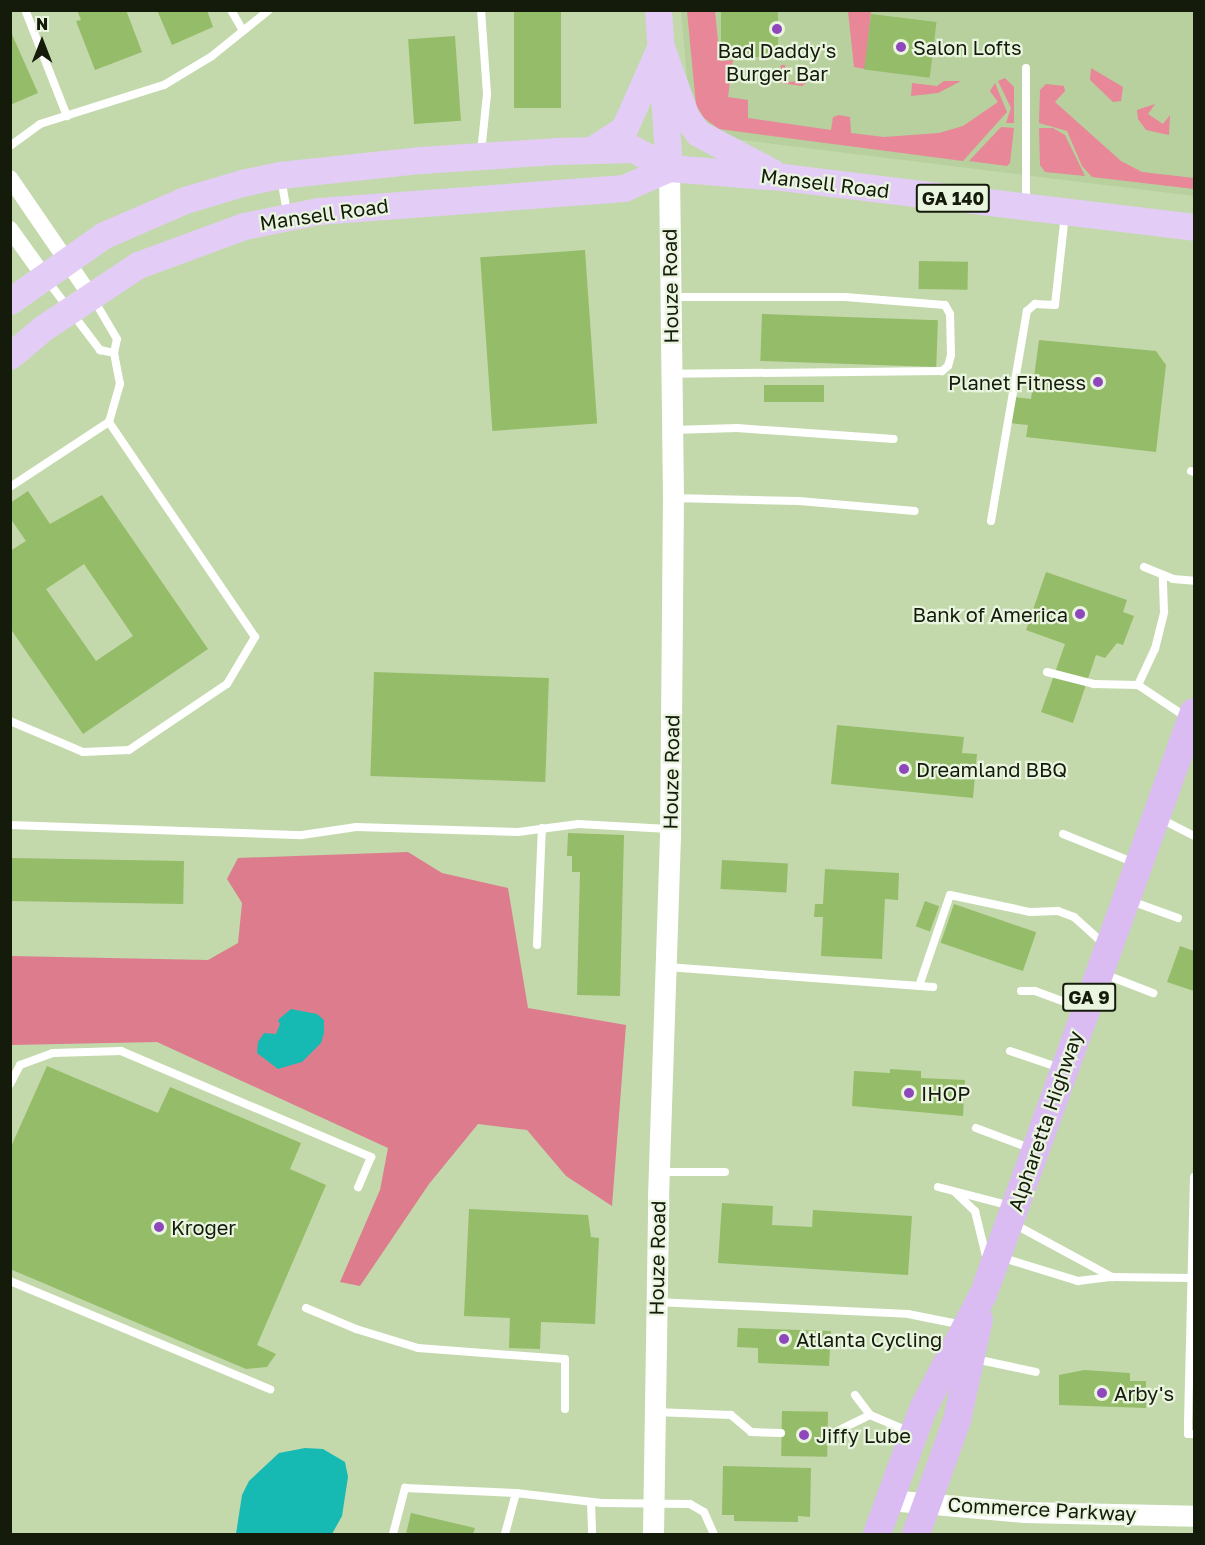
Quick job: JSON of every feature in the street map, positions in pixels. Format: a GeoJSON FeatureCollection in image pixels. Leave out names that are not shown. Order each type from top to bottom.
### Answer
{"type":"FeatureCollection","features":[{"type":"Feature","properties":{"kind":"highway","name":"Alpharetta Highway"},"geometry":{"type":"LineString","coordinates":[[877,1534],[936,1378],[985,1288],[1102,959],[1193,716]]}},
{"type":"Feature","properties":{"kind":"highway","name":"Alpharetta Highway"},"geometry":{"type":"LineString","coordinates":[[916,1534],[957,1420],[985,1288]]}},
{"type":"Feature","properties":{"kind":"main road","name":"Houze Road"},"geometry":{"type":"LineString","coordinates":[[658,10],[669,168]]}},
{"type":"Feature","properties":{"kind":"main road"},"geometry":{"type":"LineString","coordinates":[[591,150],[624,129],[661,47]]}},
{"type":"Feature","properties":{"kind":"main road"},"geometry":{"type":"LineString","coordinates":[[661,47],[686,117],[698,133],[782,177]]}},
{"type":"Feature","properties":{"kind":"main road","name":"Mansell Road"},"geometry":{"type":"LineString","coordinates":[[10,301],[66,259],[104,236],[185,200],[280,175],[481,156],[633,149],[669,168],[782,177],[1194,227]]}},
{"type":"Feature","properties":{"kind":"main road","name":"Mansell Road"},"geometry":{"type":"LineString","coordinates":[[10,356],[80,302],[138,265],[177,248],[287,216],[418,202],[624,188],[669,168]]}},
{"type":"Feature","properties":{"kind":"street","name":"Houze Road"},"geometry":{"type":"LineString","coordinates":[[653,1534],[659,1172],[670,829],[673,498],[669,168]]}},
{"type":"Feature","properties":{"kind":"street"},"geometry":{"type":"LineString","coordinates":[[10,178],[66,259],[80,302]]}},
{"type":"Feature","properties":{"kind":"street"},"geometry":{"type":"LineString","coordinates":[[10,229],[43,275]]}},
{"type":"Feature","properties":{"kind":"street","name":"Commerce Parkway"},"geometry":{"type":"LineString","coordinates":[[889,1500],[1024,1512],[1194,1516]]}},
{"type":"Feature","properties":{"kind":"lane"},"geometry":{"type":"LineString","coordinates":[[231,10],[243,32]]}},
{"type":"Feature","properties":{"kind":"lane"},"geometry":{"type":"LineString","coordinates":[[10,146],[40,124],[164,85],[212,56],[269,10]]}},
{"type":"Feature","properties":{"kind":"lane"},"geometry":{"type":"LineString","coordinates":[[481,10],[487,94],[481,156]]}},
{"type":"Feature","properties":{"kind":"lane"},"geometry":{"type":"LineString","coordinates":[[26,12],[67,116]]}},
{"type":"Feature","properties":{"kind":"lane"},"geometry":{"type":"LineString","coordinates":[[1026,68],[1026,207]]}},
{"type":"Feature","properties":{"kind":"lane"},"geometry":{"type":"LineString","coordinates":[[280,175],[287,216]]}},
{"type":"Feature","properties":{"kind":"lane"},"geometry":{"type":"LineString","coordinates":[[991,521],[1005,457],[1002,441],[1027,311],[1035,304],[1055,304],[1065,212]]}},
{"type":"Feature","properties":{"kind":"lane"},"geometry":{"type":"LineString","coordinates":[[10,487],[110,422],[120,384],[114,352],[117,339],[80,302],[43,275]]}},
{"type":"Feature","properties":{"kind":"lane"},"geometry":{"type":"LineString","coordinates":[[671,297],[845,297],[945,305],[950,314],[951,355],[948,366],[942,371],[672,374]]}},
{"type":"Feature","properties":{"kind":"lane"},"geometry":{"type":"LineString","coordinates":[[80,302],[100,350],[114,352]]}},
{"type":"Feature","properties":{"kind":"lane"},"geometry":{"type":"LineString","coordinates":[[10,722],[83,752],[129,750],[227,684],[255,637],[110,422]]}},
{"type":"Feature","properties":{"kind":"lane"},"geometry":{"type":"LineString","coordinates":[[672,430],[737,428],[894,439]]}},
{"type":"Feature","properties":{"kind":"lane"},"geometry":{"type":"LineString","coordinates":[[673,498],[799,501],[915,511]]}},
{"type":"Feature","properties":{"kind":"lane"},"geometry":{"type":"LineString","coordinates":[[1144,567],[1163,575],[1194,581]]}},
{"type":"Feature","properties":{"kind":"lane"},"geometry":{"type":"LineString","coordinates":[[1138,685],[1155,650],[1164,612],[1163,575]]}},
{"type":"Feature","properties":{"kind":"lane"},"geometry":{"type":"LineString","coordinates":[[1047,672],[1094,684],[1138,685],[1193,716]]}},
{"type":"Feature","properties":{"kind":"lane"},"geometry":{"type":"LineString","coordinates":[[1156,817],[1194,836]]}},
{"type":"Feature","properties":{"kind":"lane"},"geometry":{"type":"LineString","coordinates":[[10,825],[302,835],[356,827],[518,832],[578,824],[670,829]]}},
{"type":"Feature","properties":{"kind":"lane"},"geometry":{"type":"LineString","coordinates":[[537,945],[542,828]]}},
{"type":"Feature","properties":{"kind":"lane"},"geometry":{"type":"LineString","coordinates":[[1063,834],[1138,864]]}},
{"type":"Feature","properties":{"kind":"lane"},"geometry":{"type":"LineString","coordinates":[[919,986],[950,895],[1030,912],[1058,911],[1074,917],[1102,959],[1153,993]]}},
{"type":"Feature","properties":{"kind":"lane"},"geometry":{"type":"LineString","coordinates":[[1125,899],[1178,918]]}},
{"type":"Feature","properties":{"kind":"lane"},"geometry":{"type":"LineString","coordinates":[[666,966],[933,987]]}},
{"type":"Feature","properties":{"kind":"lane"},"geometry":{"type":"LineString","coordinates":[[1021,991],[1035,991],[1084,1009]]}},
{"type":"Feature","properties":{"kind":"lane"},"geometry":{"type":"LineString","coordinates":[[10,1084],[20,1065],[53,1053],[121,1051],[371,1157],[358,1187]]}},
{"type":"Feature","properties":{"kind":"lane"},"geometry":{"type":"LineString","coordinates":[[1010,1051],[1063,1069]]}},
{"type":"Feature","properties":{"kind":"lane"},"geometry":{"type":"LineString","coordinates":[[976,1128],[1034,1150]]}},
{"type":"Feature","properties":{"kind":"lane"},"geometry":{"type":"LineString","coordinates":[[659,1172],[725,1172]]}},
{"type":"Feature","properties":{"kind":"lane"},"geometry":{"type":"LineString","coordinates":[[1194,1177],[1188,1434],[1194,1434]]}},
{"type":"Feature","properties":{"kind":"lane"},"geometry":{"type":"LineString","coordinates":[[938,1187],[1012,1214],[1112,1277]]}},
{"type":"Feature","properties":{"kind":"lane"},"geometry":{"type":"LineString","coordinates":[[955,1192],[969,1202],[980,1221],[985,1288]]}},
{"type":"Feature","properties":{"kind":"lane"},"geometry":{"type":"LineString","coordinates":[[997,1255],[1078,1281],[1112,1277],[1191,1278]]}},
{"type":"Feature","properties":{"kind":"lane"},"geometry":{"type":"LineString","coordinates":[[10,1281],[270,1389]]}},
{"type":"Feature","properties":{"kind":"lane"},"geometry":{"type":"LineString","coordinates":[[656,1302],[908,1314],[966,1325]]}},
{"type":"Feature","properties":{"kind":"lane"},"geometry":{"type":"LineString","coordinates":[[306,1308],[356,1329],[418,1348],[565,1359],[565,1409]]}},
{"type":"Feature","properties":{"kind":"lane"},"geometry":{"type":"LineString","coordinates":[[971,1358],[1036,1372]]}},
{"type":"Feature","properties":{"kind":"lane"},"geometry":{"type":"LineString","coordinates":[[855,1395],[870,1415],[914,1434]]}},
{"type":"Feature","properties":{"kind":"lane"},"geometry":{"type":"LineString","coordinates":[[654,1412],[731,1415],[751,1431],[781,1433]]}},
{"type":"Feature","properties":{"kind":"lane"},"geometry":{"type":"LineString","coordinates":[[827,1436],[870,1415]]}},
{"type":"Feature","properties":{"kind":"lane"},"geometry":{"type":"LineString","coordinates":[[393,1534],[405,1488],[516,1493],[591,1502],[699,1506],[714,1534]]}},
{"type":"Feature","properties":{"kind":"lane"},"geometry":{"type":"LineString","coordinates":[[505,1534],[516,1493]]}},
{"type":"Feature","properties":{"kind":"lane"},"geometry":{"type":"LineString","coordinates":[[591,1502],[592,1534]]}},
{"type":"Feature","properties":{"kind":"shaded area"},"geometry":{"type":"Polygon","coordinates":[[[681,11],[1194,11],[1194,196],[734,139],[710,132],[689,100],[681,11]]]}},
{"type":"Feature","properties":{"kind":"shaded area"},"geometry":{"type":"Polygon","coordinates":[[[687,11],[715,11],[720,61],[733,60],[728,97],[748,100],[748,118],[831,130],[833,117],[839,115],[850,117],[851,133],[884,137],[939,133],[963,126],[998,102],[990,91],[995,83],[1007,112],[963,161],[719,129],[704,118],[696,105],[687,11]]]}},
{"type":"Feature","properties":{"kind":"shaded area"},"geometry":{"type":"Polygon","coordinates":[[[848,11],[871,11],[865,69],[854,67],[848,11]]]}},
{"type":"Feature","properties":{"kind":"shaded area"},"geometry":{"type":"Polygon","coordinates":[[[781,65],[785,65],[788,82],[810,80],[802,86],[780,83],[781,65]]]}},
{"type":"Feature","properties":{"kind":"shaded area"},"geometry":{"type":"Polygon","coordinates":[[[1091,68],[1123,87],[1121,101],[1113,102],[1090,80],[1091,68]]]}},
{"type":"Feature","properties":{"kind":"shaded area"},"geometry":{"type":"Polygon","coordinates":[[[1005,78],[1014,87],[1014,123],[1006,123],[1011,108],[998,81],[1005,78]]]}},
{"type":"Feature","properties":{"kind":"shaded area"},"geometry":{"type":"Polygon","coordinates":[[[944,81],[961,81],[938,93],[911,96],[912,83],[937,86],[944,81]]]}},
{"type":"Feature","properties":{"kind":"shaded area"},"geometry":{"type":"Polygon","coordinates":[[[1046,84],[1064,86],[1065,91],[1055,102],[1121,161],[1142,172],[1194,178],[1194,189],[1092,177],[1082,166],[1067,131],[1039,123],[1040,90],[1046,84]]]}},
{"type":"Feature","properties":{"kind":"shaded area"},"geometry":{"type":"Polygon","coordinates":[[[1155,104],[1148,114],[1163,124],[1170,115],[1169,135],[1146,130],[1138,119],[1137,110],[1155,104]]]}},
{"type":"Feature","properties":{"kind":"shaded area"},"geometry":{"type":"Polygon","coordinates":[[[1001,127],[1014,128],[1010,163],[1007,166],[969,161],[1001,127]]]}},
{"type":"Feature","properties":{"kind":"shaded area"},"geometry":{"type":"Polygon","coordinates":[[[1039,128],[1053,128],[1065,135],[1085,176],[1045,172],[1040,165],[1039,128]]]}},
{"type":"Feature","properties":{"kind":"shaded area"},"geometry":{"type":"Polygon","coordinates":[[[408,852],[442,873],[508,888],[528,1008],[626,1025],[612,1206],[566,1176],[527,1130],[478,1124],[429,1184],[360,1286],[340,1282],[380,1190],[388,1148],[157,1042],[11,1045],[10,956],[208,960],[238,943],[242,903],[227,879],[238,858],[408,852]]]}},
{"type":"Feature","properties":{"kind":"water"},"geometry":{"type":"Polygon","coordinates":[[[291,1009],[317,1014],[324,1020],[324,1033],[321,1043],[302,1062],[278,1069],[257,1053],[258,1042],[264,1033],[276,1034],[280,1024],[278,1020],[291,1009]]]}},
{"type":"Feature","properties":{"kind":"water"},"geometry":{"type":"Polygon","coordinates":[[[305,1448],[323,1449],[345,1462],[348,1477],[342,1516],[332,1534],[236,1534],[242,1495],[249,1481],[279,1453],[305,1448]]]}},
{"type":"Feature","properties":{"kind":"building"},"geometry":{"type":"Polygon","coordinates":[[[77,10],[126,10],[142,52],[95,70],[76,21],[81,20],[77,10]]]}},
{"type":"Feature","properties":{"kind":"building"},"geometry":{"type":"Polygon","coordinates":[[[157,10],[207,10],[213,27],[172,45],[157,10]]]}},
{"type":"Feature","properties":{"kind":"building"},"geometry":{"type":"Polygon","coordinates":[[[514,10],[561,10],[561,108],[514,108],[514,10]]]}},
{"type":"Feature","properties":{"kind":"building"},"geometry":{"type":"Polygon","coordinates":[[[721,10],[778,10],[778,57],[721,57],[721,10]]]}},
{"type":"Feature","properties":{"kind":"building"},"geometry":{"type":"Polygon","coordinates":[[[871,14],[937,22],[930,78],[864,70],[871,14]]]}},
{"type":"Feature","properties":{"kind":"building"},"geometry":{"type":"Polygon","coordinates":[[[10,30],[38,93],[10,105],[10,30]]]}},
{"type":"Feature","properties":{"kind":"building"},"geometry":{"type":"Polygon","coordinates":[[[455,36],[461,121],[414,124],[408,39],[455,36]]]}},
{"type":"Feature","properties":{"kind":"building"},"geometry":{"type":"Polygon","coordinates":[[[585,250],[597,424],[492,431],[480,257],[585,250]]]}},
{"type":"Feature","properties":{"kind":"building"},"geometry":{"type":"Polygon","coordinates":[[[919,261],[968,262],[968,290],[919,289],[919,261]]]}},
{"type":"Feature","properties":{"kind":"building"},"geometry":{"type":"Polygon","coordinates":[[[762,314],[938,320],[936,367],[760,361],[762,314]]]}},
{"type":"Feature","properties":{"kind":"building","name":"Planet Fitness"},"geometry":{"type":"Polygon","coordinates":[[[1039,340],[1156,351],[1166,365],[1156,452],[1026,437],[1028,425],[1010,423],[1013,397],[1031,399],[1039,340]]]}},
{"type":"Feature","properties":{"kind":"building"},"geometry":{"type":"Polygon","coordinates":[[[764,385],[824,385],[824,402],[764,402],[764,385]]]}},
{"type":"Feature","properties":{"kind":"building"},"geometry":{"type":"Polygon","coordinates":[[[28,491],[50,524],[102,495],[208,649],[83,734],[10,628],[10,551],[26,541],[10,518],[10,503],[28,491]],[[84,564],[46,589],[96,661],[133,636],[84,564]]]}},
{"type":"Feature","properties":{"kind":"building","name":"Bank of America"},"geometry":{"type":"Polygon","coordinates":[[[1046,572],[1127,600],[1123,612],[1134,616],[1123,645],[1117,643],[1105,658],[1096,655],[1073,723],[1041,712],[1065,644],[1026,630],[1046,572]]]}},
{"type":"Feature","properties":{"kind":"building"},"geometry":{"type":"Polygon","coordinates":[[[374,672],[549,678],[545,782],[370,776],[374,672]]]}},
{"type":"Feature","properties":{"kind":"building","name":"Dreamland BBQ"},"geometry":{"type":"Polygon","coordinates":[[[837,725],[964,737],[962,753],[977,754],[973,798],[831,784],[837,725]]]}},
{"type":"Feature","properties":{"kind":"building"},"geometry":{"type":"Polygon","coordinates":[[[568,833],[624,835],[620,996],[577,995],[580,872],[572,872],[572,856],[567,856],[568,833]]]}},
{"type":"Feature","properties":{"kind":"building"},"geometry":{"type":"Polygon","coordinates":[[[10,858],[184,861],[183,904],[10,901],[10,858]]]}},
{"type":"Feature","properties":{"kind":"building"},"geometry":{"type":"Polygon","coordinates":[[[722,860],[788,863],[786,892],[720,889],[722,860]]]}},
{"type":"Feature","properties":{"kind":"building"},"geometry":{"type":"Polygon","coordinates":[[[825,869],[899,873],[898,900],[885,899],[882,959],[821,956],[823,917],[814,917],[815,904],[823,904],[825,869]]]}},
{"type":"Feature","properties":{"kind":"building"},"geometry":{"type":"Polygon","coordinates":[[[925,901],[939,906],[930,932],[916,926],[925,901]]]}},
{"type":"Feature","properties":{"kind":"building"},"geometry":{"type":"Polygon","coordinates":[[[954,904],[1036,932],[1023,971],[941,943],[954,904]]]}},
{"type":"Feature","properties":{"kind":"building"},"geometry":{"type":"Polygon","coordinates":[[[1180,946],[1194,951],[1194,991],[1167,982],[1180,946]]]}},
{"type":"Feature","properties":{"kind":"building","name":"Kroger"},"geometry":{"type":"Polygon","coordinates":[[[47,1066],[158,1113],[170,1087],[301,1143],[290,1169],[326,1185],[257,1345],[276,1354],[267,1367],[246,1369],[10,1269],[10,1149],[47,1066]]]}},
{"type":"Feature","properties":{"kind":"building","name":"IHOP"},"geometry":{"type":"Polygon","coordinates":[[[890,1069],[921,1071],[921,1078],[965,1080],[963,1116],[852,1106],[854,1071],[890,1073],[890,1069]]]}},
{"type":"Feature","properties":{"kind":"building"},"geometry":{"type":"Polygon","coordinates":[[[722,1203],[773,1206],[772,1225],[812,1227],[813,1210],[912,1216],[908,1275],[718,1263],[722,1203]]]}},
{"type":"Feature","properties":{"kind":"building"},"geometry":{"type":"Polygon","coordinates":[[[469,1209],[588,1215],[591,1237],[599,1238],[595,1324],[541,1322],[540,1349],[509,1348],[510,1318],[464,1316],[469,1209]]]}},
{"type":"Feature","properties":{"kind":"building","name":"Atlanta Cycling"},"geometry":{"type":"Polygon","coordinates":[[[738,1328],[831,1331],[829,1366],[758,1363],[758,1348],[737,1347],[738,1328]]]}},
{"type":"Feature","properties":{"kind":"building","name":"Arby's"},"geometry":{"type":"Polygon","coordinates":[[[1084,1370],[1130,1373],[1130,1381],[1146,1381],[1146,1408],[1059,1405],[1059,1375],[1084,1370]]]}},
{"type":"Feature","properties":{"kind":"building","name":"Jiffy Lube"},"geometry":{"type":"Polygon","coordinates":[[[782,1411],[828,1412],[827,1457],[781,1456],[782,1411]]]}},
{"type":"Feature","properties":{"kind":"building"},"geometry":{"type":"Polygon","coordinates":[[[723,1466],[811,1468],[810,1517],[798,1516],[798,1522],[734,1521],[734,1515],[722,1515],[723,1466]]]}},
{"type":"Feature","properties":{"kind":"building"},"geometry":{"type":"Polygon","coordinates":[[[411,1513],[475,1528],[473,1534],[406,1534],[411,1513]]]}},
{"type":"Feature","properties":{"kind":"place","name":"Bad Daddy's Burger Bar"},"geometry":{"type":"Point","coordinates":[777,29]}},
{"type":"Feature","properties":{"kind":"place","name":"Salon Lofts"},"geometry":{"type":"Point","coordinates":[901,47]}},
{"type":"Feature","properties":{"kind":"place","name":"Planet Fitness"},"geometry":{"type":"Point","coordinates":[1098,382]}},
{"type":"Feature","properties":{"kind":"place","name":"Bank of America"},"geometry":{"type":"Point","coordinates":[1080,614]}},
{"type":"Feature","properties":{"kind":"place","name":"Dreamland BBQ"},"geometry":{"type":"Point","coordinates":[904,769]}},
{"type":"Feature","properties":{"kind":"place","name":"IHOP"},"geometry":{"type":"Point","coordinates":[909,1093]}},
{"type":"Feature","properties":{"kind":"place","name":"Kroger"},"geometry":{"type":"Point","coordinates":[159,1227]}},
{"type":"Feature","properties":{"kind":"place","name":"Atlanta Cycling"},"geometry":{"type":"Point","coordinates":[784,1339]}},
{"type":"Feature","properties":{"kind":"place","name":"Arby's"},"geometry":{"type":"Point","coordinates":[1102,1393]}},
{"type":"Feature","properties":{"kind":"place","name":"Jiffy Lube"},"geometry":{"type":"Point","coordinates":[804,1435]}}]}
